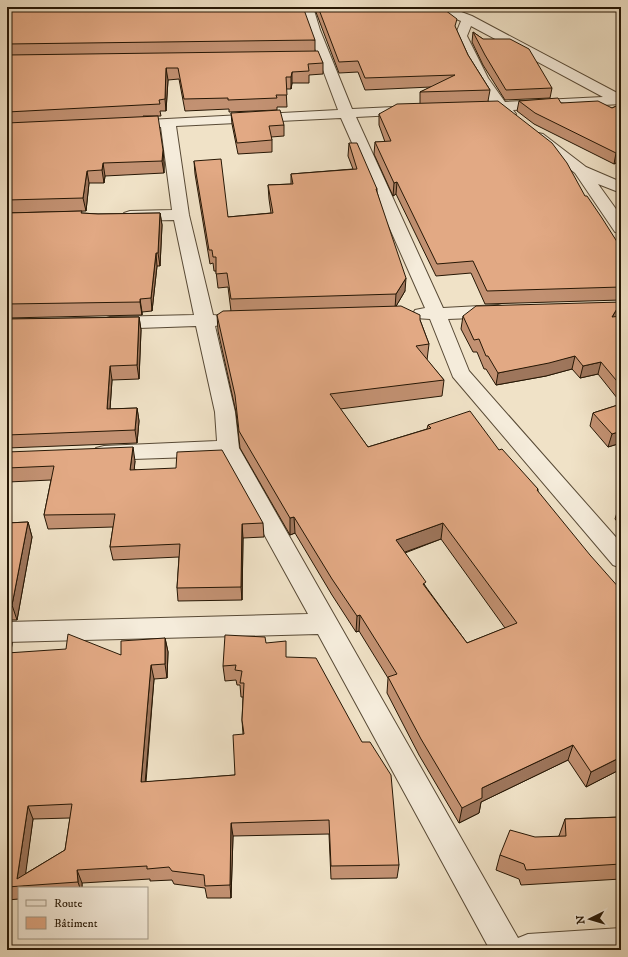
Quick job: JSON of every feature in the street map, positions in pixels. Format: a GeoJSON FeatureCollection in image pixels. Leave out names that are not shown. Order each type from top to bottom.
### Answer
{"type":"FeatureCollection","features":[{"type":"Feature","properties":{"kind":"street"},"geometry":{"type":"LineString","coordinates":[[438,7],[468,19],[516,43],[620,100]]}},
{"type":"Feature","properties":{"kind":"street"},"geometry":{"type":"LineString","coordinates":[[302,8],[316,57],[346,112],[437,314],[460,373],[621,559]]}},
{"type":"Feature","properties":{"kind":"street"},"geometry":{"type":"LineString","coordinates":[[468,19],[461,36],[475,66],[500,107],[581,170],[621,188]]}},
{"type":"Feature","properties":{"kind":"street"},"geometry":{"type":"LineString","coordinates":[[461,108],[620,100]]}},
{"type":"Feature","properties":{"kind":"street"},"geometry":{"type":"LineString","coordinates":[[137,124],[346,112],[430,109]]}},
{"type":"Feature","properties":{"kind":"street"},"geometry":{"type":"LineString","coordinates":[[168,122],[181,215],[224,412],[228,448],[507,950]]}},
{"type":"Feature","properties":{"kind":"street"},"geometry":{"type":"LineString","coordinates":[[581,170],[621,228]]}},
{"type":"Feature","properties":{"kind":"street"},"geometry":{"type":"LineString","coordinates":[[118,217],[181,215]]}},
{"type":"Feature","properties":{"kind":"street"},"geometry":{"type":"LineString","coordinates":[[406,315],[513,311]]}},
{"type":"Feature","properties":{"kind":"street"},"geometry":{"type":"LineString","coordinates":[[94,323],[235,320]]}},
{"type":"Feature","properties":{"kind":"street"},"geometry":{"type":"LineString","coordinates":[[86,454],[228,448]]}},
{"type":"Feature","properties":{"kind":"street"},"geometry":{"type":"LineString","coordinates":[[7,632],[326,624]]}},
{"type":"Feature","properties":{"kind":"street"},"geometry":{"type":"LineString","coordinates":[[528,950],[621,944]]}},
{"type":"Feature","properties":{"kind":"building"},"geometry":{"type":"Polygon","coordinates":[[[7,7],[303,7],[315,40],[7,44],[7,7]]]}},
{"type":"Feature","properties":{"kind":"building"},"geometry":{"type":"Polygon","coordinates":[[[318,7],[441,7],[457,19],[455,26],[468,55],[490,90],[420,92],[455,75],[365,78],[358,61],[339,62],[318,7]]]}},
{"type":"Feature","properties":{"kind":"building"},"geometry":{"type":"Polygon","coordinates":[[[473,32],[483,39],[510,39],[529,49],[552,88],[506,90],[473,32]]]}},
{"type":"Feature","properties":{"kind":"building"},"geometry":{"type":"Polygon","coordinates":[[[318,51],[323,63],[308,64],[309,71],[292,72],[291,77],[286,77],[287,95],[276,95],[277,98],[228,100],[228,98],[184,99],[178,68],[166,68],[165,99],[159,100],[160,104],[7,112],[7,55],[318,51]]]}},
{"type":"Feature","properties":{"kind":"building"},"geometry":{"type":"Polygon","coordinates":[[[558,98],[561,103],[598,101],[612,108],[621,104],[621,150],[616,153],[535,113],[519,101],[558,98]]]}},
{"type":"Feature","properties":{"kind":"building"},"geometry":{"type":"Polygon","coordinates":[[[498,101],[552,143],[567,163],[585,196],[587,196],[621,248],[621,287],[487,291],[473,261],[437,264],[397,182],[394,183],[375,142],[391,141],[379,114],[397,104],[498,101]]]}},
{"type":"Feature","properties":{"kind":"building"},"geometry":{"type":"Polygon","coordinates":[[[280,110],[284,125],[269,126],[272,140],[237,143],[231,113],[280,110]]]}},
{"type":"Feature","properties":{"kind":"building"},"geometry":{"type":"Polygon","coordinates":[[[158,116],[163,150],[162,161],[103,163],[102,170],[87,171],[83,198],[7,200],[7,123],[158,116]]]}},
{"type":"Feature","properties":{"kind":"building"},"geometry":{"type":"Polygon","coordinates":[[[349,143],[357,143],[377,189],[406,278],[396,294],[231,299],[227,273],[216,274],[216,257],[213,257],[212,250],[209,250],[194,161],[221,159],[228,217],[273,213],[268,185],[293,184],[291,174],[357,169],[349,143]]]}},
{"type":"Feature","properties":{"kind":"building"},"geometry":{"type":"Polygon","coordinates":[[[82,211],[81,213],[98,214],[160,213],[158,253],[156,253],[151,298],[140,299],[140,302],[7,304],[7,213],[82,211]]]}},
{"type":"Feature","properties":{"kind":"building"},"geometry":{"type":"Polygon","coordinates":[[[621,302],[612,317],[621,316],[621,386],[601,362],[583,366],[575,356],[549,363],[498,373],[488,356],[486,356],[479,339],[474,340],[463,316],[476,306],[621,302]]]}},
{"type":"Feature","properties":{"kind":"building"},"geometry":{"type":"Polygon","coordinates":[[[401,306],[420,315],[420,320],[429,344],[416,346],[444,380],[330,394],[368,447],[431,428],[428,425],[470,411],[499,450],[502,449],[538,489],[537,490],[590,555],[621,590],[621,757],[591,772],[573,745],[482,788],[482,798],[462,808],[421,739],[388,677],[397,674],[360,615],[357,616],[332,579],[294,517],[290,518],[239,431],[235,395],[217,315],[223,311],[401,306]],[[443,523],[396,540],[426,582],[423,584],[467,643],[517,623],[443,523]]]}},
{"type":"Feature","properties":{"kind":"building"},"geometry":{"type":"Polygon","coordinates":[[[139,317],[137,365],[110,366],[107,409],[137,408],[135,430],[7,435],[7,319],[139,317]]]}},
{"type":"Feature","properties":{"kind":"building"},"geometry":{"type":"Polygon","coordinates":[[[621,404],[621,431],[612,434],[593,413],[621,404]]]}},
{"type":"Feature","properties":{"kind":"building"},"geometry":{"type":"Polygon","coordinates":[[[133,447],[130,470],[176,468],[177,452],[222,450],[263,523],[242,524],[241,587],[177,588],[180,544],[110,547],[115,514],[44,515],[54,466],[7,468],[7,452],[133,447]]]}},
{"type":"Feature","properties":{"kind":"building"},"geometry":{"type":"Polygon","coordinates":[[[28,522],[12,605],[7,605],[7,523],[28,522]]]}},
{"type":"Feature","properties":{"kind":"building"},"geometry":{"type":"Polygon","coordinates":[[[68,634],[121,655],[121,641],[165,638],[165,664],[151,665],[141,782],[235,775],[233,735],[244,734],[242,720],[244,683],[240,683],[242,671],[235,670],[236,665],[223,666],[225,635],[265,637],[266,643],[286,641],[286,657],[316,658],[362,742],[370,742],[391,775],[399,865],[331,866],[329,820],[231,823],[230,885],[205,886],[204,875],[172,871],[169,867],[147,869],[147,866],[77,870],[78,882],[7,887],[7,653],[66,649],[68,634]],[[72,804],[28,806],[17,879],[65,850],[72,804]]]}},
{"type":"Feature","properties":{"kind":"building"},"geometry":{"type":"Polygon","coordinates":[[[621,817],[621,864],[526,870],[524,864],[500,855],[510,830],[535,837],[566,836],[565,819],[621,817]]]}}]}
